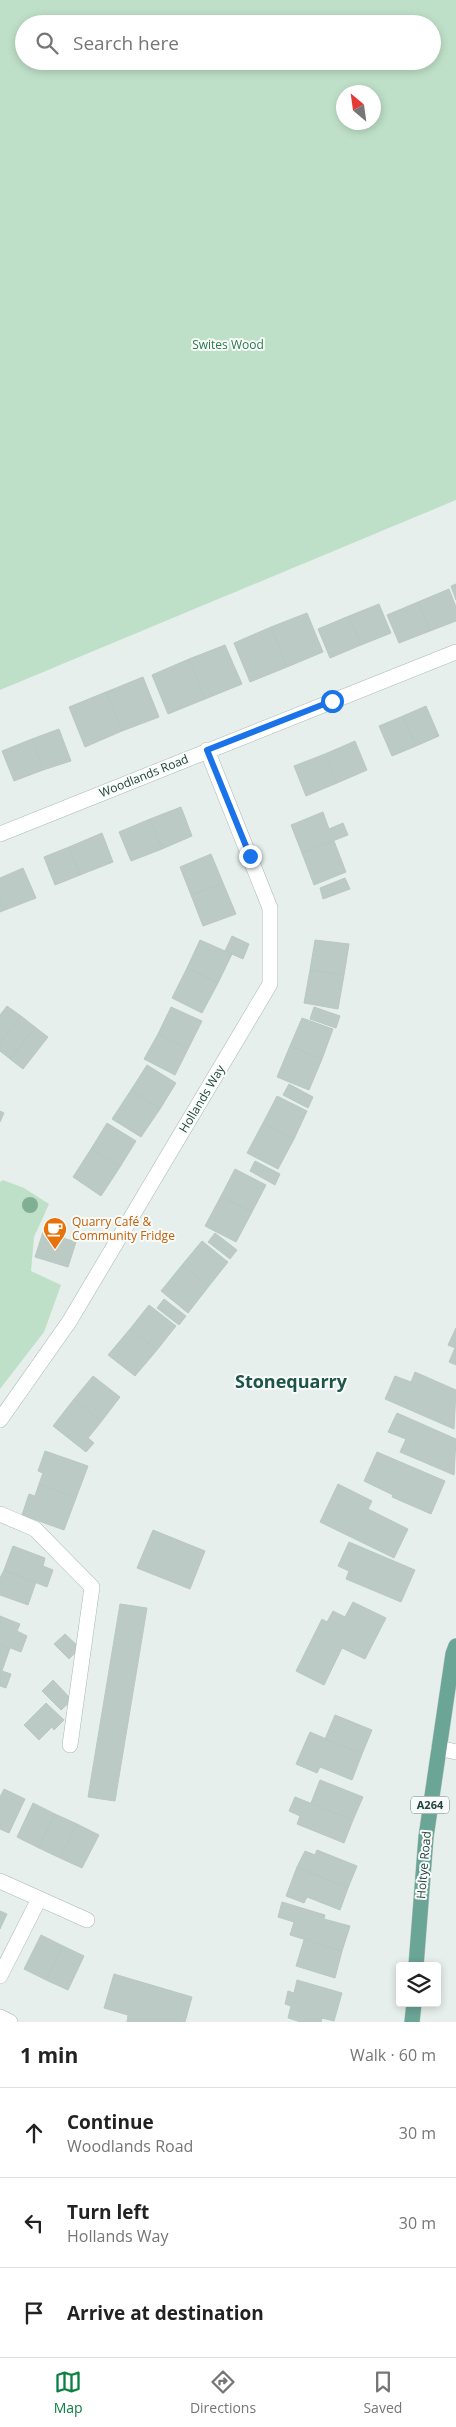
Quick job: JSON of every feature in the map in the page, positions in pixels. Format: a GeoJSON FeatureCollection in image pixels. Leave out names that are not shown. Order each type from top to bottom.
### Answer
{"type":"FeatureCollection","features":[{"type":"Feature","properties":{"kind":"main road","name":"Holtye Road"},"geometry":{"type":"LineString","coordinates":[[416,1962],[426,1837],[453,1654],[456,1646]]}},
{"type":"Feature","properties":{"kind":"main road"},"geometry":{"type":"LineString","coordinates":[[412,2022],[414,2007]]}},
{"type":"Feature","properties":{"kind":"street","name":"Woodlands Road"},"geometry":{"type":"LineString","coordinates":[[0,834],[456,652]]}},
{"type":"Feature","properties":{"kind":"street","name":"Hollands Way"},"geometry":{"type":"LineString","coordinates":[[0,1420],[69,1322],[270,984],[270,908],[207,750]]}},
{"type":"Feature","properties":{"kind":"street"},"geometry":{"type":"LineString","coordinates":[[0,1514],[35,1529],[92,1587],[70,1745]]}},
{"type":"Feature","properties":{"kind":"street"},"geometry":{"type":"LineString","coordinates":[[439,1748],[456,1752]]}},
{"type":"Feature","properties":{"kind":"street"},"geometry":{"type":"LineString","coordinates":[[0,1881],[87,1920]]}},
{"type":"Feature","properties":{"kind":"street"},"geometry":{"type":"LineString","coordinates":[[0,1976],[39,1899]]}},
{"type":"Feature","properties":{"kind":"street"},"geometry":{"type":"LineString","coordinates":[[0,2017],[10,2022]]}},
{"type":"Feature","properties":{"kind":"green space","name":"Swites Wood"},"geometry":{"type":"Polygon","coordinates":[[[0,0],[456,0],[456,500],[0,690],[0,0]]]}},
{"type":"Feature","properties":{"kind":"green space"},"geometry":{"type":"Polygon","coordinates":[[[3,1180],[24,1188],[49,1204],[34,1237],[31,1271],[61,1285],[44,1332],[0,1389],[0,1182],[3,1180]]]}},
{"type":"Feature","properties":{"kind":"building"},"geometry":{"type":"Polygon","coordinates":[[[456,584],[456,600],[451,586],[456,584]]]}},
{"type":"Feature","properties":{"kind":"building"},"geometry":{"type":"Polygon","coordinates":[[[449,589],[456,607],[456,621],[430,631],[418,602],[449,589]]]}},
{"type":"Feature","properties":{"kind":"building"},"geometry":{"type":"Polygon","coordinates":[[[418,602],[430,631],[399,643],[387,615],[418,602]]]}},
{"type":"Feature","properties":{"kind":"building"},"geometry":{"type":"Polygon","coordinates":[[[379,604],[391,633],[361,645],[349,616],[379,604]]]}},
{"type":"Feature","properties":{"kind":"building"},"geometry":{"type":"Polygon","coordinates":[[[307,613],[323,652],[287,667],[271,627],[307,613]]]}},
{"type":"Feature","properties":{"kind":"building"},"geometry":{"type":"Polygon","coordinates":[[[349,616],[361,645],[330,658],[318,629],[349,616]]]}},
{"type":"Feature","properties":{"kind":"building"},"geometry":{"type":"Polygon","coordinates":[[[271,627],[287,667],[250,682],[234,643],[271,627]]]}},
{"type":"Feature","properties":{"kind":"building"},"geometry":{"type":"Polygon","coordinates":[[[225,645],[242,684],[205,699],[189,659],[225,645]]]}},
{"type":"Feature","properties":{"kind":"building"},"geometry":{"type":"Polygon","coordinates":[[[189,659],[205,699],[168,714],[152,675],[189,659]]]}},
{"type":"Feature","properties":{"kind":"building"},"geometry":{"type":"Polygon","coordinates":[[[143,677],[159,717],[122,731],[106,692],[143,677]]]}},
{"type":"Feature","properties":{"kind":"building"},"geometry":{"type":"Polygon","coordinates":[[[106,692],[122,731],[85,747],[69,707],[106,692]]]}},
{"type":"Feature","properties":{"kind":"building"},"geometry":{"type":"Polygon","coordinates":[[[426,706],[439,736],[416,746],[403,716],[426,706]]]}},
{"type":"Feature","properties":{"kind":"building"},"geometry":{"type":"Polygon","coordinates":[[[403,716],[416,746],[392,756],[379,726],[403,716]]]}},
{"type":"Feature","properties":{"kind":"building"},"geometry":{"type":"Polygon","coordinates":[[[59,729],[71,761],[43,770],[32,739],[59,729]]]}},
{"type":"Feature","properties":{"kind":"building"},"geometry":{"type":"Polygon","coordinates":[[[32,739],[43,770],[14,781],[2,751],[32,739]]]}},
{"type":"Feature","properties":{"kind":"building"},"geometry":{"type":"Polygon","coordinates":[[[355,741],[367,770],[337,783],[325,754],[355,741]]]}},
{"type":"Feature","properties":{"kind":"building"},"geometry":{"type":"Polygon","coordinates":[[[325,754],[337,783],[306,796],[294,766],[325,754]]]}},
{"type":"Feature","properties":{"kind":"building"},"geometry":{"type":"Polygon","coordinates":[[[181,807],[192,836],[162,849],[150,819],[181,807]]]}},
{"type":"Feature","properties":{"kind":"building"},"geometry":{"type":"Polygon","coordinates":[[[323,812],[329,829],[343,823],[348,835],[302,853],[291,825],[323,812]]]}},
{"type":"Feature","properties":{"kind":"building"},"geometry":{"type":"Polygon","coordinates":[[[150,819],[162,849],[131,861],[119,832],[150,819]]]}},
{"type":"Feature","properties":{"kind":"building"},"geometry":{"type":"Polygon","coordinates":[[[102,833],[113,862],[80,875],[69,847],[102,833]]]}},
{"type":"Feature","properties":{"kind":"building"},"geometry":{"type":"Polygon","coordinates":[[[334,841],[346,872],[314,885],[302,853],[334,841]]]}},
{"type":"Feature","properties":{"kind":"building"},"geometry":{"type":"Polygon","coordinates":[[[69,847],[80,875],[55,885],[44,857],[69,847]]]}},
{"type":"Feature","properties":{"kind":"building"},"geometry":{"type":"Polygon","coordinates":[[[211,854],[223,883],[191,895],[180,867],[211,854]]]}},
{"type":"Feature","properties":{"kind":"building"},"geometry":{"type":"Polygon","coordinates":[[[23,868],[36,898],[5,910],[0,897],[0,878],[23,868]]]}},
{"type":"Feature","properties":{"kind":"building"},"geometry":{"type":"Polygon","coordinates":[[[345,878],[350,889],[323,899],[320,888],[345,878]]]}},
{"type":"Feature","properties":{"kind":"building"},"geometry":{"type":"Polygon","coordinates":[[[223,883],[236,914],[203,926],[191,895],[223,883]]]}},
{"type":"Feature","properties":{"kind":"building"},"geometry":{"type":"Polygon","coordinates":[[[0,897],[5,910],[0,912],[0,897]]]}},
{"type":"Feature","properties":{"kind":"building"},"geometry":{"type":"Polygon","coordinates":[[[232,936],[249,944],[243,959],[225,951],[232,936]]]}},
{"type":"Feature","properties":{"kind":"building"},"geometry":{"type":"Polygon","coordinates":[[[200,940],[232,954],[218,983],[187,968],[200,940]]]}},
{"type":"Feature","properties":{"kind":"building"},"geometry":{"type":"Polygon","coordinates":[[[315,940],[349,944],[344,975],[310,970],[315,940]]]}},
{"type":"Feature","properties":{"kind":"building"},"geometry":{"type":"Polygon","coordinates":[[[187,968],[218,983],[202,1013],[172,998],[187,968]]]}},
{"type":"Feature","properties":{"kind":"building"},"geometry":{"type":"Polygon","coordinates":[[[310,970],[344,975],[338,1009],[304,1003],[310,970]]]}},
{"type":"Feature","properties":{"kind":"building"},"geometry":{"type":"Polygon","coordinates":[[[7,1006],[21,1016],[0,1043],[0,1015],[7,1006]]]}},
{"type":"Feature","properties":{"kind":"building"},"geometry":{"type":"Polygon","coordinates":[[[171,1007],[202,1021],[188,1049],[158,1034],[171,1007]]]}},
{"type":"Feature","properties":{"kind":"building"},"geometry":{"type":"Polygon","coordinates":[[[314,1007],[340,1016],[336,1028],[310,1019],[314,1007]]]}},
{"type":"Feature","properties":{"kind":"building"},"geometry":{"type":"Polygon","coordinates":[[[21,1016],[35,1027],[10,1059],[0,1051],[0,1043],[21,1016]]]}},
{"type":"Feature","properties":{"kind":"building"},"geometry":{"type":"Polygon","coordinates":[[[302,1018],[333,1029],[322,1059],[290,1046],[302,1018]]]}},
{"type":"Feature","properties":{"kind":"building"},"geometry":{"type":"Polygon","coordinates":[[[35,1027],[48,1037],[23,1069],[10,1059],[35,1027]]]}},
{"type":"Feature","properties":{"kind":"building"},"geometry":{"type":"Polygon","coordinates":[[[158,1034],[188,1049],[175,1075],[144,1059],[158,1034]]]}},
{"type":"Feature","properties":{"kind":"building"},"geometry":{"type":"Polygon","coordinates":[[[290,1046],[322,1059],[309,1090],[277,1077],[290,1046]]]}},
{"type":"Feature","properties":{"kind":"building"},"geometry":{"type":"Polygon","coordinates":[[[147,1065],[176,1083],[160,1109],[131,1090],[147,1065]]]}},
{"type":"Feature","properties":{"kind":"building"},"geometry":{"type":"Polygon","coordinates":[[[289,1084],[313,1097],[308,1108],[283,1095],[289,1084]]]}},
{"type":"Feature","properties":{"kind":"building"},"geometry":{"type":"Polygon","coordinates":[[[131,1090],[160,1109],[141,1137],[112,1119],[131,1090]]]}},
{"type":"Feature","properties":{"kind":"building"},"geometry":{"type":"Polygon","coordinates":[[[277,1096],[307,1111],[294,1139],[263,1123],[277,1096]]]}},
{"type":"Feature","properties":{"kind":"building"},"geometry":{"type":"Polygon","coordinates":[[[0,1111],[4,1113],[0,1122],[0,1111]]]}},
{"type":"Feature","properties":{"kind":"building"},"geometry":{"type":"Polygon","coordinates":[[[107,1123],[136,1141],[120,1167],[91,1149],[107,1123]]]}},
{"type":"Feature","properties":{"kind":"building"},"geometry":{"type":"Polygon","coordinates":[[[263,1123],[294,1139],[278,1169],[247,1153],[263,1123]]]}},
{"type":"Feature","properties":{"kind":"building"},"geometry":{"type":"Polygon","coordinates":[[[91,1149],[120,1167],[101,1196],[73,1177],[91,1149]]]}},
{"type":"Feature","properties":{"kind":"building"},"geometry":{"type":"Polygon","coordinates":[[[255,1161],[280,1174],[275,1185],[250,1171],[255,1161]]]}},
{"type":"Feature","properties":{"kind":"building"},"geometry":{"type":"Polygon","coordinates":[[[235,1169],[266,1185],[252,1212],[221,1196],[235,1169]]]}},
{"type":"Feature","properties":{"kind":"building"},"geometry":{"type":"Polygon","coordinates":[[[221,1196],[252,1212],[236,1242],[205,1226],[221,1196]]]}},
{"type":"Feature","properties":{"kind":"building","name":"Quarry Café & Community Fridge"},"geometry":{"type":"Polygon","coordinates":[[[43,1232],[76,1242],[68,1267],[35,1257],[43,1232]]]}},
{"type":"Feature","properties":{"kind":"building"},"geometry":{"type":"Polygon","coordinates":[[[215,1233],[237,1250],[230,1259],[208,1242],[215,1233]]]}},
{"type":"Feature","properties":{"kind":"building"},"geometry":{"type":"Polygon","coordinates":[[[202,1241],[228,1262],[209,1286],[182,1265],[202,1241]]]}},
{"type":"Feature","properties":{"kind":"building"},"geometry":{"type":"Polygon","coordinates":[[[182,1265],[209,1286],[188,1313],[161,1291],[182,1265]]]}},
{"type":"Feature","properties":{"kind":"building"},"geometry":{"type":"Polygon","coordinates":[[[164,1299],[186,1316],[179,1325],[157,1308],[164,1299]]]}},
{"type":"Feature","properties":{"kind":"building"},"geometry":{"type":"Polygon","coordinates":[[[149,1305],[176,1326],[157,1350],[130,1329],[149,1305]]]}},
{"type":"Feature","properties":{"kind":"building"},"geometry":{"type":"Polygon","coordinates":[[[456,1328],[456,1365],[449,1362],[455,1348],[448,1345],[456,1328]]]}},
{"type":"Feature","properties":{"kind":"building"},"geometry":{"type":"Polygon","coordinates":[[[130,1329],[157,1350],[135,1376],[108,1355],[130,1329]]]}},
{"type":"Feature","properties":{"kind":"building"},"geometry":{"type":"Polygon","coordinates":[[[415,1372],[456,1390],[454,1429],[385,1399],[395,1376],[411,1382],[415,1372]]]}},
{"type":"Feature","properties":{"kind":"building"},"geometry":{"type":"Polygon","coordinates":[[[93,1376],[120,1397],[101,1422],[74,1399],[93,1376]]]}},
{"type":"Feature","properties":{"kind":"building"},"geometry":{"type":"Polygon","coordinates":[[[74,1399],[101,1422],[88,1438],[94,1443],[86,1452],[53,1426],[74,1399]]]}},
{"type":"Feature","properties":{"kind":"building"},"geometry":{"type":"Polygon","coordinates":[[[397,1413],[456,1439],[454,1475],[400,1452],[406,1439],[388,1432],[397,1413]]]}},
{"type":"Feature","properties":{"kind":"building"},"geometry":{"type":"Polygon","coordinates":[[[45,1451],[88,1466],[76,1498],[39,1484],[43,1473],[38,1471],[45,1451]]]}},
{"type":"Feature","properties":{"kind":"building"},"geometry":{"type":"Polygon","coordinates":[[[377,1452],[445,1481],[431,1514],[392,1497],[393,1495],[364,1481],[377,1452]]]}},
{"type":"Feature","properties":{"kind":"building"},"geometry":{"type":"Polygon","coordinates":[[[39,1484],[76,1498],[64,1530],[22,1515],[29,1494],[35,1496],[39,1484]]]}},
{"type":"Feature","properties":{"kind":"building"},"geometry":{"type":"Polygon","coordinates":[[[338,1484],[372,1501],[368,1509],[408,1529],[394,1558],[320,1522],[338,1484]]]}},
{"type":"Feature","properties":{"kind":"building"},"geometry":{"type":"Polygon","coordinates":[[[153,1530],[205,1551],[190,1589],[137,1568],[153,1530]]]}},
{"type":"Feature","properties":{"kind":"building"},"geometry":{"type":"Polygon","coordinates":[[[349,1542],[415,1570],[401,1602],[346,1579],[349,1571],[338,1566],[349,1542]]]}},
{"type":"Feature","properties":{"kind":"building"},"geometry":{"type":"Polygon","coordinates":[[[13,1546],[45,1558],[43,1566],[53,1570],[47,1587],[4,1570],[13,1546]]]}},
{"type":"Feature","properties":{"kind":"building"},"geometry":{"type":"Polygon","coordinates":[[[4,1570],[36,1582],[28,1605],[0,1595],[0,1578],[4,1570]]]}},
{"type":"Feature","properties":{"kind":"building"},"geometry":{"type":"Polygon","coordinates":[[[353,1602],[386,1618],[365,1659],[342,1648],[324,1685],[296,1671],[322,1619],[327,1622],[333,1611],[345,1617],[353,1602]]]}},
{"type":"Feature","properties":{"kind":"building"},"geometry":{"type":"Polygon","coordinates":[[[120,1604],[147,1608],[115,1801],[88,1797],[120,1604]]]}},
{"type":"Feature","properties":{"kind":"building"},"geometry":{"type":"Polygon","coordinates":[[[0,1616],[20,1624],[17,1631],[27,1636],[21,1652],[0,1644],[0,1616]]]}},
{"type":"Feature","properties":{"kind":"building"},"geometry":{"type":"Polygon","coordinates":[[[65,1634],[80,1648],[69,1659],[54,1644],[65,1634]]]}},
{"type":"Feature","properties":{"kind":"building"},"geometry":{"type":"Polygon","coordinates":[[[0,1644],[10,1648],[2,1671],[11,1674],[6,1688],[0,1686],[0,1644]]]}},
{"type":"Feature","properties":{"kind":"building"},"geometry":{"type":"Polygon","coordinates":[[[53,1680],[72,1700],[61,1710],[42,1691],[53,1680]]]}},
{"type":"Feature","properties":{"kind":"building"},"geometry":{"type":"Polygon","coordinates":[[[46,1703],[64,1720],[54,1730],[52,1727],[39,1740],[24,1725],[46,1703]]]}},
{"type":"Feature","properties":{"kind":"building"},"geometry":{"type":"Polygon","coordinates":[[[335,1715],[372,1730],[362,1754],[325,1739],[335,1715]]]}},
{"type":"Feature","properties":{"kind":"building"},"geometry":{"type":"Polygon","coordinates":[[[310,1732],[362,1754],[352,1780],[320,1767],[317,1773],[296,1764],[310,1732]]]}},
{"type":"Feature","properties":{"kind":"building"},"geometry":{"type":"Polygon","coordinates":[[[320,1780],[363,1797],[353,1820],[311,1803],[320,1780]]]}},
{"type":"Feature","properties":{"kind":"building"},"geometry":{"type":"Polygon","coordinates":[[[4,1789],[25,1799],[9,1833],[0,1829],[0,1797],[4,1789]]]}},
{"type":"Feature","properties":{"kind":"building"},"geometry":{"type":"Polygon","coordinates":[[[295,1797],[353,1820],[344,1843],[297,1824],[300,1816],[289,1811],[295,1797]]]}},
{"type":"Feature","properties":{"kind":"building"},"geometry":{"type":"Polygon","coordinates":[[[33,1803],[55,1814],[39,1848],[17,1837],[33,1803]]]}},
{"type":"Feature","properties":{"kind":"building"},"geometry":{"type":"Polygon","coordinates":[[[55,1814],[77,1824],[60,1858],[39,1848],[55,1814]]]}},
{"type":"Feature","properties":{"kind":"building"},"geometry":{"type":"Polygon","coordinates":[[[77,1824],[99,1835],[82,1868],[60,1858],[77,1824]]]}},
{"type":"Feature","properties":{"kind":"building"},"geometry":{"type":"Polygon","coordinates":[[[317,1850],[357,1866],[348,1888],[297,1867],[305,1851],[315,1855],[317,1850]]]}},
{"type":"Feature","properties":{"kind":"building"},"geometry":{"type":"Polygon","coordinates":[[[297,1867],[348,1888],[340,1910],[307,1897],[304,1903],[286,1896],[297,1867]]]}},
{"type":"Feature","properties":{"kind":"building"},"geometry":{"type":"Polygon","coordinates":[[[282,1902],[325,1915],[324,1919],[350,1926],[342,1951],[290,1935],[294,1922],[278,1917],[282,1902]]]}},
{"type":"Feature","properties":{"kind":"building"},"geometry":{"type":"Polygon","coordinates":[[[0,1911],[7,1914],[0,1929],[0,1911]]]}},
{"type":"Feature","properties":{"kind":"building"},"geometry":{"type":"Polygon","coordinates":[[[41,1935],[63,1946],[46,1980],[24,1969],[41,1935]]]}},
{"type":"Feature","properties":{"kind":"building"},"geometry":{"type":"Polygon","coordinates":[[[304,1940],[342,1951],[335,1978],[296,1966],[304,1940]]]}},
{"type":"Feature","properties":{"kind":"building"},"geometry":{"type":"Polygon","coordinates":[[[63,1946],[84,1956],[68,1990],[46,1980],[63,1946]]]}},
{"type":"Feature","properties":{"kind":"building"},"geometry":{"type":"Polygon","coordinates":[[[114,1974],[192,1997],[185,2022],[127,2022],[128,2015],[104,2008],[114,1974]]]}},
{"type":"Feature","properties":{"kind":"building"},"geometry":{"type":"Polygon","coordinates":[[[297,1980],[342,1993],[334,2021],[322,2018],[321,2022],[301,2022],[288,2018],[291,2006],[285,2004],[288,1991],[294,1993],[297,1980]]]}},
{"type":"Feature","properties":{"kind":"place","name":"Quarry Café & Community Fridge"},"geometry":{"type":"Point","coordinates":[55,1250]}},
{"type":"Feature","properties":{"kind":"district","name":"Stonequarry"},"geometry":{"type":"Point","coordinates":[291,1382]}},
{"type":"Feature","properties":{"kind":"route"},"geometry":{"type":"LineString","coordinates":[[250,856],[207,750],[332,701]]}}]}
